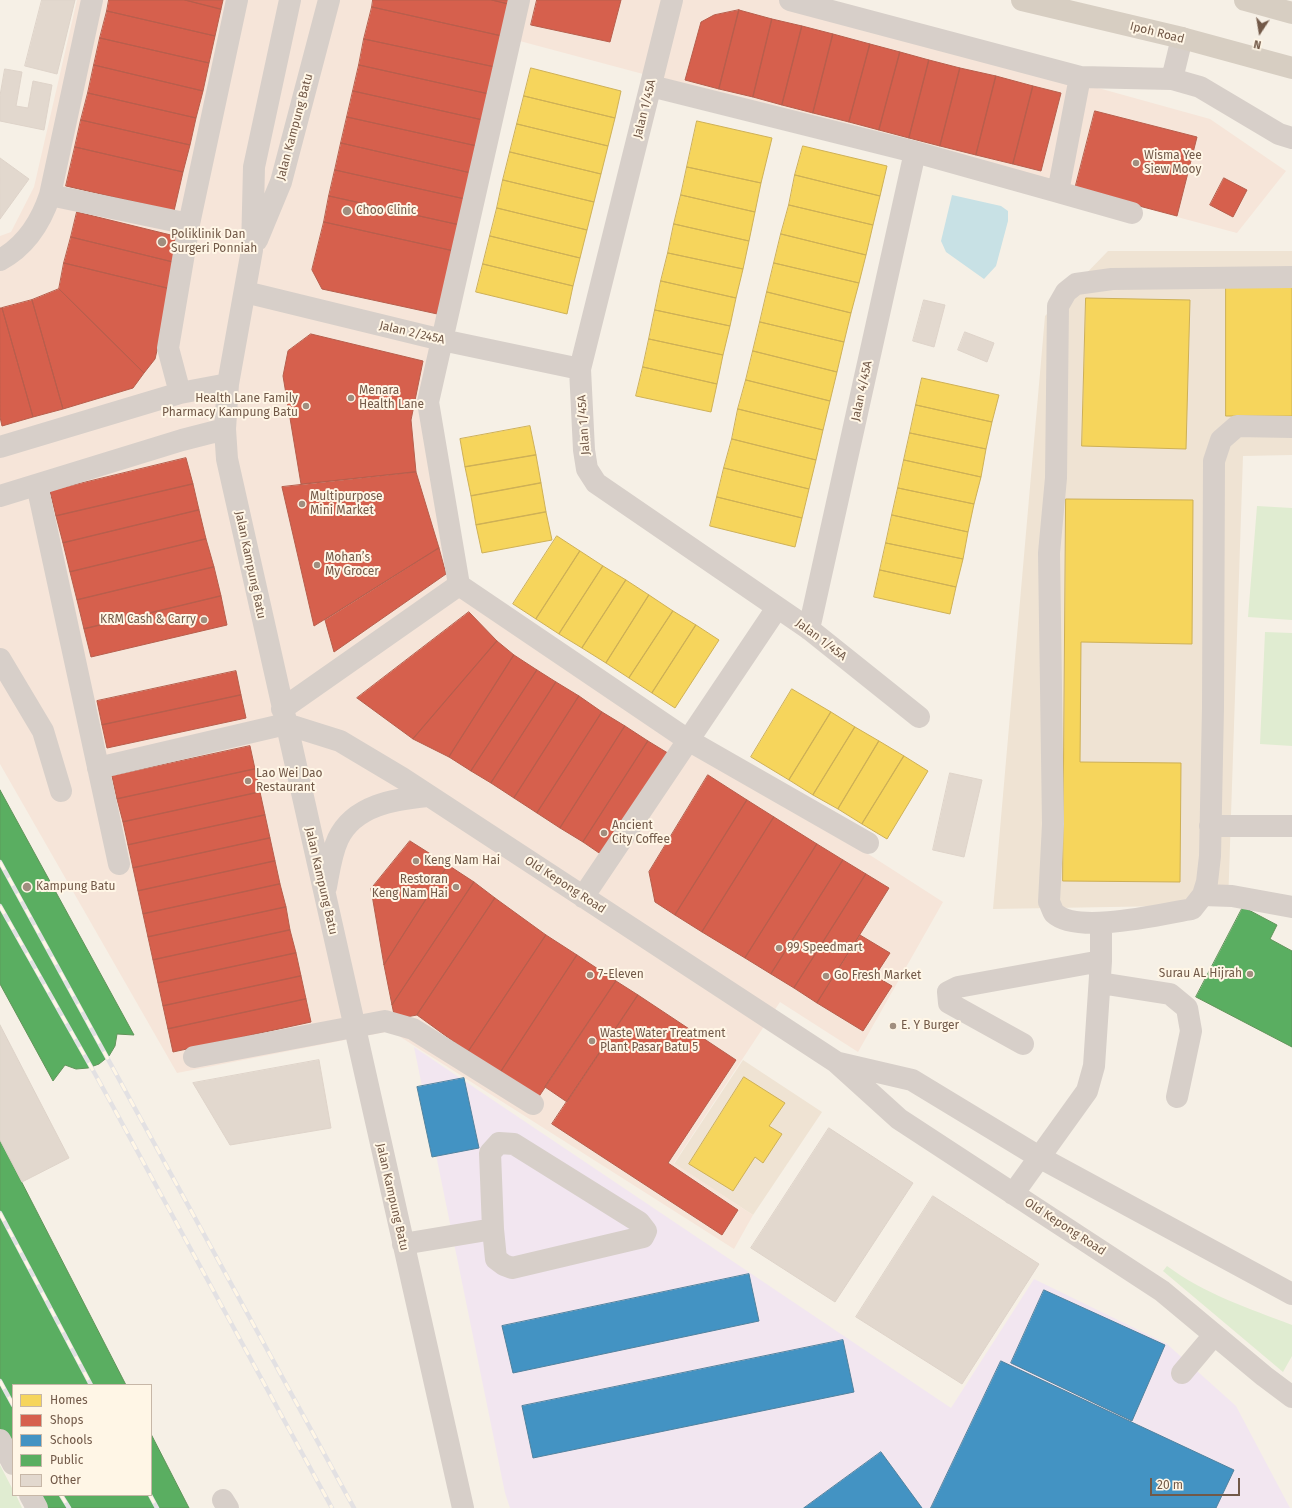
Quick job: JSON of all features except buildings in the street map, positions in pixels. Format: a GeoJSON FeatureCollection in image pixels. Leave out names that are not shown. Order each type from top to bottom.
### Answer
{"type":"FeatureCollection","features":[{"type":"Feature","properties":{"kind":"main road","name":"Ipoh Road"},"geometry":{"type":"LineString","coordinates":[[1022,0],[1182,38],[1292,68]]}},
{"type":"Feature","properties":{"kind":"main road"},"geometry":{"type":"LineString","coordinates":[[1245,0],[1292,13]]}},
{"type":"Feature","properties":{"kind":"street"},"geometry":{"type":"LineString","coordinates":[[0,260],[34,231],[44,212],[50,195],[92,0]]}},
{"type":"Feature","properties":{"kind":"street"},"geometry":{"type":"LineString","coordinates":[[180,393],[168,348],[189,224],[237,0]]}},
{"type":"Feature","properties":{"kind":"street","name":"Jalan Kampung Batu"},"geometry":{"type":"LineString","coordinates":[[290,0],[254,167],[252,250],[228,384],[225,430],[227,459],[463,1508]]}},
{"type":"Feature","properties":{"kind":"street","name":"Jalan Kampung Batu"},"geometry":{"type":"LineString","coordinates":[[252,250],[281,182],[329,0]]}},
{"type":"Feature","properties":{"kind":"street"},"geometry":{"type":"LineString","coordinates":[[519,0],[428,402],[459,585],[688,740],[868,843]]}},
{"type":"Feature","properties":{"kind":"street","name":"Jalan 1/45A"},"geometry":{"type":"LineString","coordinates":[[672,0],[580,369],[584,450],[587,469],[596,483],[809,629],[919,717]]}},
{"type":"Feature","properties":{"kind":"street"},"geometry":{"type":"LineString","coordinates":[[790,0],[1080,77],[1172,79],[1200,87],[1279,134],[1292,138]]}},
{"type":"Feature","properties":{"kind":"street"},"geometry":{"type":"LineString","coordinates":[[1172,79],[1182,38]]}},
{"type":"Feature","properties":{"kind":"street"},"geometry":{"type":"LineString","coordinates":[[1058,192],[1080,77]]}},
{"type":"Feature","properties":{"kind":"street"},"geometry":{"type":"LineString","coordinates":[[651,86],[915,152],[1132,213]]}},
{"type":"Feature","properties":{"kind":"street","name":"Jalan 4/45A"},"geometry":{"type":"LineString","coordinates":[[809,629],[915,152]]}},
{"type":"Feature","properties":{"kind":"street"},"geometry":{"type":"LineString","coordinates":[[50,195],[189,224]]}},
{"type":"Feature","properties":{"kind":"street"},"geometry":{"type":"LineString","coordinates":[[1292,277],[1112,279],[1076,284],[1066,292],[1058,306],[1056,478],[1049,553],[1053,824],[1049,902],[1054,912],[1067,920],[1101,924],[1192,909],[1202,895],[1207,882],[1210,826],[1213,708],[1214,461],[1221,440],[1237,426],[1292,427]]}},
{"type":"Feature","properties":{"kind":"street","name":"Jalan 2/245A"},"geometry":{"type":"LineString","coordinates":[[244,292],[442,340],[580,369]]}},
{"type":"Feature","properties":{"kind":"street"},"geometry":{"type":"LineString","coordinates":[[0,447],[180,393],[228,384]]}},
{"type":"Feature","properties":{"kind":"street"},"geometry":{"type":"LineString","coordinates":[[0,496],[182,440],[225,430]]}},
{"type":"Feature","properties":{"kind":"street"},"geometry":{"type":"LineString","coordinates":[[38,485],[119,864]]}},
{"type":"Feature","properties":{"kind":"street"},"geometry":{"type":"LineString","coordinates":[[98,768],[284,716],[459,585]]}},
{"type":"Feature","properties":{"kind":"street"},"geometry":{"type":"LineString","coordinates":[[583,897],[777,608]]}},
{"type":"Feature","properties":{"kind":"street"},"geometry":{"type":"LineString","coordinates":[[0,659],[43,731],[61,791]]}},
{"type":"Feature","properties":{"kind":"street","name":"Old Kepong Road"},"geometry":{"type":"LineString","coordinates":[[284,716],[340,741],[428,796],[836,1062],[899,1119],[1162,1291],[1264,1376],[1292,1397]]}},
{"type":"Feature","properties":{"kind":"street"},"geometry":{"type":"LineString","coordinates":[[325,897],[330,860],[338,838],[352,820],[372,807],[398,798],[428,796]]}},
{"type":"Feature","properties":{"kind":"street"},"geometry":{"type":"LineString","coordinates":[[1210,826],[1292,826]]}},
{"type":"Feature","properties":{"kind":"street"},"geometry":{"type":"LineString","coordinates":[[1202,895],[1232,896],[1292,907]]}},
{"type":"Feature","properties":{"kind":"street"},"geometry":{"type":"LineString","coordinates":[[1013,1194],[1087,1091],[1094,1066],[1100,972],[1101,924]]}},
{"type":"Feature","properties":{"kind":"street"},"geometry":{"type":"LineString","coordinates":[[1023,1044],[949,1003],[948,992],[958,987],[1100,972],[1170,994],[1187,1008],[1192,1031],[1177,1097]]}},
{"type":"Feature","properties":{"kind":"street"},"geometry":{"type":"LineString","coordinates":[[194,1057],[386,1021],[413,1029],[533,1104]]}},
{"type":"Feature","properties":{"kind":"street","name":"Old Kepong Road"},"geometry":{"type":"LineString","coordinates":[[836,1062],[912,1080],[1039,1157],[1292,1294]]}},
{"type":"Feature","properties":{"kind":"street"},"geometry":{"type":"LineString","coordinates":[[499,1143],[514,1144],[639,1222],[646,1231],[643,1237],[512,1268],[504,1265],[496,1259],[493,1229],[490,1153],[499,1143]]}},
{"type":"Feature","properties":{"kind":"street"},"geometry":{"type":"LineString","coordinates":[[403,1244],[493,1229]]}},
{"type":"Feature","properties":{"kind":"street"},"geometry":{"type":"LineString","coordinates":[[1182,1373],[1214,1335]]}},
{"type":"Feature","properties":{"kind":"street"},"geometry":{"type":"LineString","coordinates":[[0,1440],[12,1462]]}},
{"type":"Feature","properties":{"kind":"street"},"geometry":{"type":"LineString","coordinates":[[31,1496],[37,1508]]}},
{"type":"Feature","properties":{"kind":"shaded area"},"geometry":{"type":"Polygon","coordinates":[[[77,0],[781,0],[1210,119],[1286,171],[1237,233],[516,40],[421,421],[448,584],[943,902],[858,1052],[780,1002],[674,1163],[753,1215],[734,1249],[391,1031],[177,1073],[0,764],[0,236],[11,232],[34,187],[77,0]]]}},
{"type":"Feature","properties":{"kind":"shaded area"},"geometry":{"type":"Polygon","coordinates":[[[1108,251],[1292,251],[1292,455],[1243,456],[1228,905],[993,909],[1045,316],[1108,251]]]}},
{"type":"Feature","properties":{"kind":"shaded area"},"geometry":{"type":"Polygon","coordinates":[[[414,1047],[951,1408],[1034,1279],[1167,1344],[1236,1406],[1290,1508],[510,1508],[505,1493],[414,1047]]]}},
{"type":"Feature","properties":{"kind":"shaded area"},"geometry":{"type":"Polygon","coordinates":[[[743,1060],[822,1112],[753,1215],[674,1164],[743,1060]]]}},
{"type":"Feature","properties":{"kind":"green space"},"geometry":{"type":"Polygon","coordinates":[[[1257,506],[1292,508],[1292,620],[1248,617],[1257,506]]]}},
{"type":"Feature","properties":{"kind":"green space"},"geometry":{"type":"Polygon","coordinates":[[[1265,632],[1292,633],[1292,746],[1260,744],[1265,632]]]}},
{"type":"Feature","properties":{"kind":"green space"},"geometry":{"type":"Polygon","coordinates":[[[1167,1266],[1196,1285],[1243,1306],[1292,1325],[1292,1356],[1283,1372],[1163,1271],[1167,1266]]]}},
{"type":"Feature","properties":{"kind":"green space"},"geometry":{"type":"Polygon","coordinates":[[[0,1465],[12,1488],[12,1496],[16,1496],[22,1508],[0,1508],[0,1465]]]}},
{"type":"Feature","properties":{"kind":"water"},"geometry":{"type":"Polygon","coordinates":[[[952,195],[1001,206],[1008,211],[1008,221],[996,266],[984,279],[946,252],[941,241],[952,195]]]}},
{"type":"Feature","properties":{"kind":"railway"},"geometry":{"type":"LineString","coordinates":[[0,862],[354,1508]]}},
{"type":"Feature","properties":{"kind":"railway"},"geometry":{"type":"LineString","coordinates":[[0,906],[99,1081],[332,1508]]}},
{"type":"Feature","properties":{"kind":"railway"},"geometry":{"type":"LineString","coordinates":[[0,1213],[90,1384]]}},
{"type":"Feature","properties":{"kind":"railway"},"geometry":{"type":"LineString","coordinates":[[0,1381],[12,1403]]}},
{"type":"Feature","properties":{"kind":"railway"},"geometry":{"type":"LineString","coordinates":[[62,1496],[69,1508]]}},
{"type":"Feature","properties":{"kind":"railway"},"geometry":{"type":"LineString","coordinates":[[151,1496],[157,1508]]}},
{"type":"Feature","properties":{"kind":"place","name":"Wisma Yee Siew Mooy"},"geometry":{"type":"Point","coordinates":[1136,163]}},
{"type":"Feature","properties":{"kind":"place","name":"Choo Clinic"},"geometry":{"type":"Point","coordinates":[347,211]}},
{"type":"Feature","properties":{"kind":"place","name":"Poliklinik Dan Surgeri Ponniah"},"geometry":{"type":"Point","coordinates":[162,242]}},
{"type":"Feature","properties":{"kind":"place","name":"Menara Health Lane"},"geometry":{"type":"Point","coordinates":[351,398]}},
{"type":"Feature","properties":{"kind":"place","name":"Health Lane Family Pharmacy Kampung Batu"},"geometry":{"type":"Point","coordinates":[306,406]}},
{"type":"Feature","properties":{"kind":"place","name":"Multipurpose Mini Market"},"geometry":{"type":"Point","coordinates":[302,504]}},
{"type":"Feature","properties":{"kind":"place","name":"Mohan’s My Grocer"},"geometry":{"type":"Point","coordinates":[317,565]}},
{"type":"Feature","properties":{"kind":"place","name":"KRM Cash & Carry"},"geometry":{"type":"Point","coordinates":[204,620]}},
{"type":"Feature","properties":{"kind":"place","name":"Lao Wei Dao Restaurant"},"geometry":{"type":"Point","coordinates":[248,781]}},
{"type":"Feature","properties":{"kind":"place","name":"Ancient City Coffee"},"geometry":{"type":"Point","coordinates":[604,833]}},
{"type":"Feature","properties":{"kind":"place","name":"Keng Nam Hai"},"geometry":{"type":"Point","coordinates":[416,861]}},
{"type":"Feature","properties":{"kind":"place","name":"Kampung Batu"},"geometry":{"type":"Point","coordinates":[27,887]}},
{"type":"Feature","properties":{"kind":"place","name":"Restoran Keng Nam Hai"},"geometry":{"type":"Point","coordinates":[456,887]}},
{"type":"Feature","properties":{"kind":"place","name":"99 Speedmart"},"geometry":{"type":"Point","coordinates":[779,948]}},
{"type":"Feature","properties":{"kind":"place","name":"Surau AL Hijrah"},"geometry":{"type":"Point","coordinates":[1250,974]}},
{"type":"Feature","properties":{"kind":"place","name":"7-Eleven"},"geometry":{"type":"Point","coordinates":[590,975]}},
{"type":"Feature","properties":{"kind":"place","name":"Go Fresh Market"},"geometry":{"type":"Point","coordinates":[826,976]}},
{"type":"Feature","properties":{"kind":"place","name":"E. Y Burger"},"geometry":{"type":"Point","coordinates":[893,1026]}},
{"type":"Feature","properties":{"kind":"place","name":"Waste Water Treatment Plant Pasar Batu 5"},"geometry":{"type":"Point","coordinates":[592,1041]}}]}
